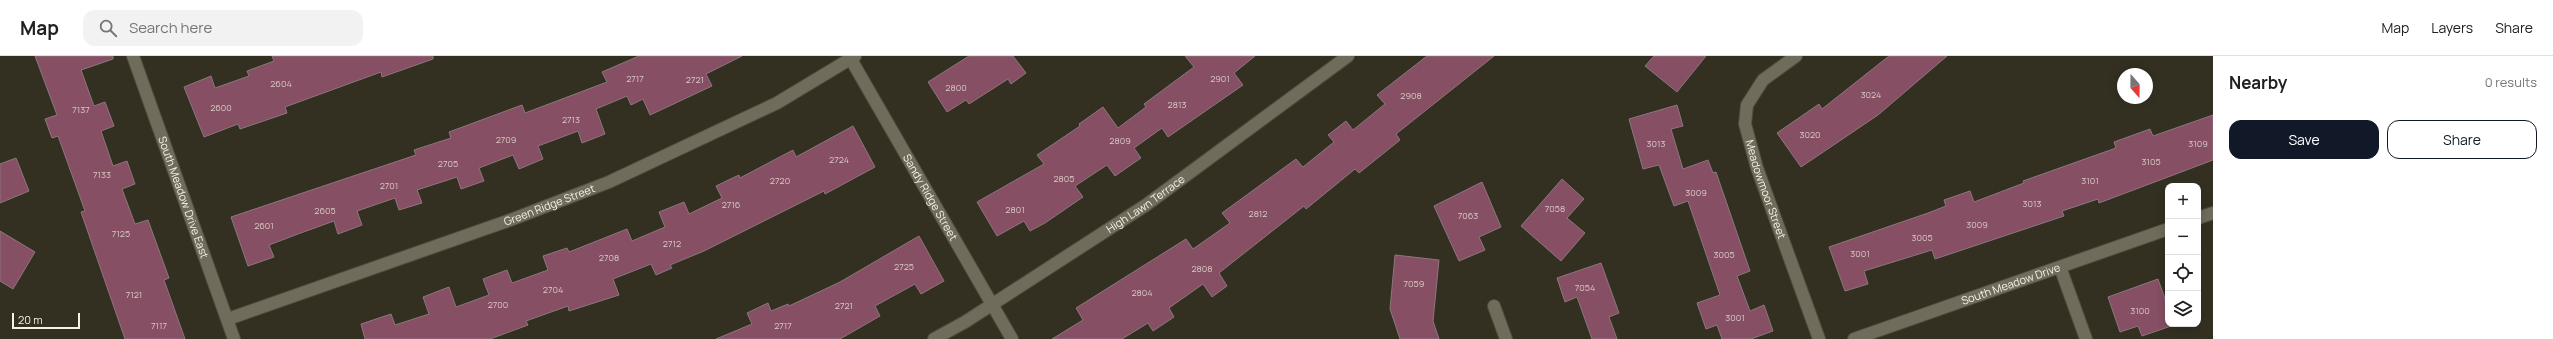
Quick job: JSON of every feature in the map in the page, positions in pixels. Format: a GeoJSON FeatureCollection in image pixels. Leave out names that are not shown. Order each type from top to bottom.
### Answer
{"type":"FeatureCollection","features":[{"type":"Feature","properties":{"kind":"street","name":"South Meadow Drive East"},"geometry":{"type":"LineString","coordinates":[[133,56],[234,339]]}},
{"type":"Feature","properties":{"kind":"street","name":"High Lawn Terrace"},"geometry":{"type":"LineString","coordinates":[[934,339],[993,304],[1146,205],[1348,56]]}},
{"type":"Feature","properties":{"kind":"street","name":"Meadowmoor Street"},"geometry":{"type":"LineString","coordinates":[[1796,56],[1763,80],[1747,105],[1745,124],[1758,168],[1819,339]]}},
{"type":"Feature","properties":{"kind":"street","name":"Green Ridge Street"},"geometry":{"type":"LineString","coordinates":[[228,319],[513,219],[609,182],[777,104],[852,57]]}},
{"type":"Feature","properties":{"kind":"street","name":"Sandy Ridge Street"},"geometry":{"type":"LineString","coordinates":[[852,57],[1012,339]]}},
{"type":"Feature","properties":{"kind":"street"},"geometry":{"type":"LineString","coordinates":[[2201,217],[2213,213]]}},
{"type":"Feature","properties":{"kind":"street","name":"South Meadow Drive"},"geometry":{"type":"LineString","coordinates":[[1854,339],[2165,230]]}},
{"type":"Feature","properties":{"kind":"street"},"geometry":{"type":"LineString","coordinates":[[2060,267],[2086,339]]}},
{"type":"Feature","properties":{"kind":"street"},"geometry":{"type":"LineString","coordinates":[[1494,306],[1506,339]]}},
{"type":"Feature","properties":{"kind":"building"},"geometry":{"type":"Polygon","coordinates":[[[35,56],[113,56],[113,59],[81,70],[94,106],[105,102],[114,126],[101,131],[113,166],[127,161],[135,184],[122,189],[135,224],[148,220],[169,278],[164,280],[185,339],[125,339],[81,212],[85,211],[58,136],[52,138],[45,119],[57,115],[35,56]]]}},
{"type":"Feature","properties":{"kind":"building"},"geometry":{"type":"Polygon","coordinates":[[[272,56],[433,56],[433,59],[382,77],[381,72],[285,107],[287,113],[240,129],[238,124],[204,137],[184,87],[211,76],[215,88],[249,76],[247,71],[274,61],[272,56]]]}},
{"type":"Feature","properties":{"kind":"building"},"geometry":{"type":"Polygon","coordinates":[[[639,56],[742,56],[706,74],[712,86],[650,115],[643,99],[631,105],[627,96],[596,109],[605,134],[582,143],[578,131],[538,146],[543,159],[519,169],[513,155],[479,168],[484,181],[461,189],[457,177],[417,190],[422,203],[399,210],[395,198],[357,211],[362,225],[338,234],[334,221],[269,245],[274,257],[248,266],[231,217],[416,155],[414,150],[451,138],[449,132],[522,105],[525,113],[607,82],[602,72],[639,56]]]}},
{"type":"Feature","properties":{"kind":"building"},"geometry":{"type":"Polygon","coordinates":[[[969,56],[1013,56],[1026,73],[1011,84],[1008,79],[969,104],[966,100],[947,112],[928,82],[969,56]]]}},
{"type":"Feature","properties":{"kind":"building"},"geometry":{"type":"Polygon","coordinates":[[[1185,56],[1255,56],[1234,73],[1243,85],[1168,137],[1162,128],[1134,148],[1141,158],[1115,176],[1107,165],[1075,186],[1083,197],[1045,223],[1030,231],[1024,221],[997,236],[977,202],[1044,164],[1037,155],[1080,126],[1079,124],[1103,107],[1118,128],[1146,107],[1144,104],[1194,67],[1185,56]]]}},
{"type":"Feature","properties":{"kind":"building"},"geometry":{"type":"Polygon","coordinates":[[[1427,56],[1494,56],[1396,134],[1400,140],[1359,173],[1355,169],[1306,209],[1304,206],[1219,273],[1227,286],[1212,297],[1203,284],[1169,308],[1174,317],[1153,331],[1148,323],[1122,339],[1052,339],[1083,320],[1076,308],[1186,239],[1193,249],[1230,223],[1222,213],[1296,159],[1303,167],[1334,142],[1328,135],[1346,121],[1353,130],[1385,104],[1377,95],[1427,56]]]}},
{"type":"Feature","properties":{"kind":"building"},"geometry":{"type":"Polygon","coordinates":[[[1654,56],[1706,56],[1677,92],[1645,66],[1654,56]]]}},
{"type":"Feature","properties":{"kind":"building"},"geometry":{"type":"Polygon","coordinates":[[[1889,56],[1947,56],[1878,115],[1801,167],[1777,133],[1819,104],[1822,109],[1889,56]]]}},
{"type":"Feature","properties":{"kind":"building"},"geometry":{"type":"Polygon","coordinates":[[[1677,105],[1683,126],[1671,129],[1683,169],[1708,160],[1713,173],[1716,172],[1750,271],[1737,276],[1750,311],[1764,305],[1773,331],[1751,339],[1722,339],[1717,325],[1706,329],[1697,303],[1720,295],[1688,201],[1674,206],[1659,165],[1643,169],[1629,119],[1677,105]]]}},
{"type":"Feature","properties":{"kind":"building"},"geometry":{"type":"Polygon","coordinates":[[[2213,115],[2213,160],[2099,203],[2098,199],[2062,211],[2064,216],[1935,259],[1932,250],[1864,271],[1868,284],[1845,291],[1829,247],[1946,206],[1944,200],[1970,191],[1974,202],[2024,183],[2023,181],[2116,148],[2114,142],[2150,129],[2153,136],[2213,115]]]}},
{"type":"Feature","properties":{"kind":"building"},"geometry":{"type":"Polygon","coordinates":[[[853,126],[875,167],[825,194],[824,191],[704,251],[670,265],[672,268],[656,275],[651,264],[613,279],[619,295],[569,311],[568,306],[526,321],[528,325],[490,339],[365,339],[361,324],[391,314],[395,325],[429,314],[423,297],[449,287],[456,307],[489,295],[483,279],[507,270],[512,283],[548,270],[543,256],[567,248],[569,252],[627,229],[632,241],[665,227],[659,212],[684,202],[689,214],[722,198],[716,186],[739,175],[740,178],[793,150],[796,157],[853,126]]]}},
{"type":"Feature","properties":{"kind":"building"},"geometry":{"type":"Polygon","coordinates":[[[16,158],[29,191],[0,203],[0,164],[16,158]]]}},
{"type":"Feature","properties":{"kind":"building"},"geometry":{"type":"Polygon","coordinates":[[[1562,179],[1584,199],[1567,218],[1585,233],[1561,261],[1521,226],[1562,179]]]}},
{"type":"Feature","properties":{"kind":"building"},"geometry":{"type":"Polygon","coordinates":[[[1482,182],[1501,227],[1479,237],[1485,250],[1459,261],[1434,206],[1482,182]]]}},
{"type":"Feature","properties":{"kind":"building"},"geometry":{"type":"Polygon","coordinates":[[[0,231],[35,252],[13,289],[0,281],[0,231]]]}},
{"type":"Feature","properties":{"kind":"building"},"geometry":{"type":"Polygon","coordinates":[[[919,236],[944,281],[921,294],[915,284],[875,306],[880,316],[840,339],[716,339],[752,324],[747,313],[768,303],[771,311],[788,304],[789,306],[840,282],[919,236]]]}},
{"type":"Feature","properties":{"kind":"building"},"geometry":{"type":"Polygon","coordinates":[[[1395,255],[1439,260],[1433,321],[1439,339],[1400,339],[1390,309],[1395,255]]]}},
{"type":"Feature","properties":{"kind":"building"},"geometry":{"type":"Polygon","coordinates":[[[1601,263],[1619,313],[1609,317],[1617,339],[1592,339],[1577,297],[1565,302],[1557,278],[1601,263]]]}},
{"type":"Feature","properties":{"kind":"building"},"geometry":{"type":"Polygon","coordinates":[[[2158,279],[2165,299],[2165,327],[2168,327],[2142,336],[2138,326],[2120,332],[2108,297],[2158,279]]]}}]}
